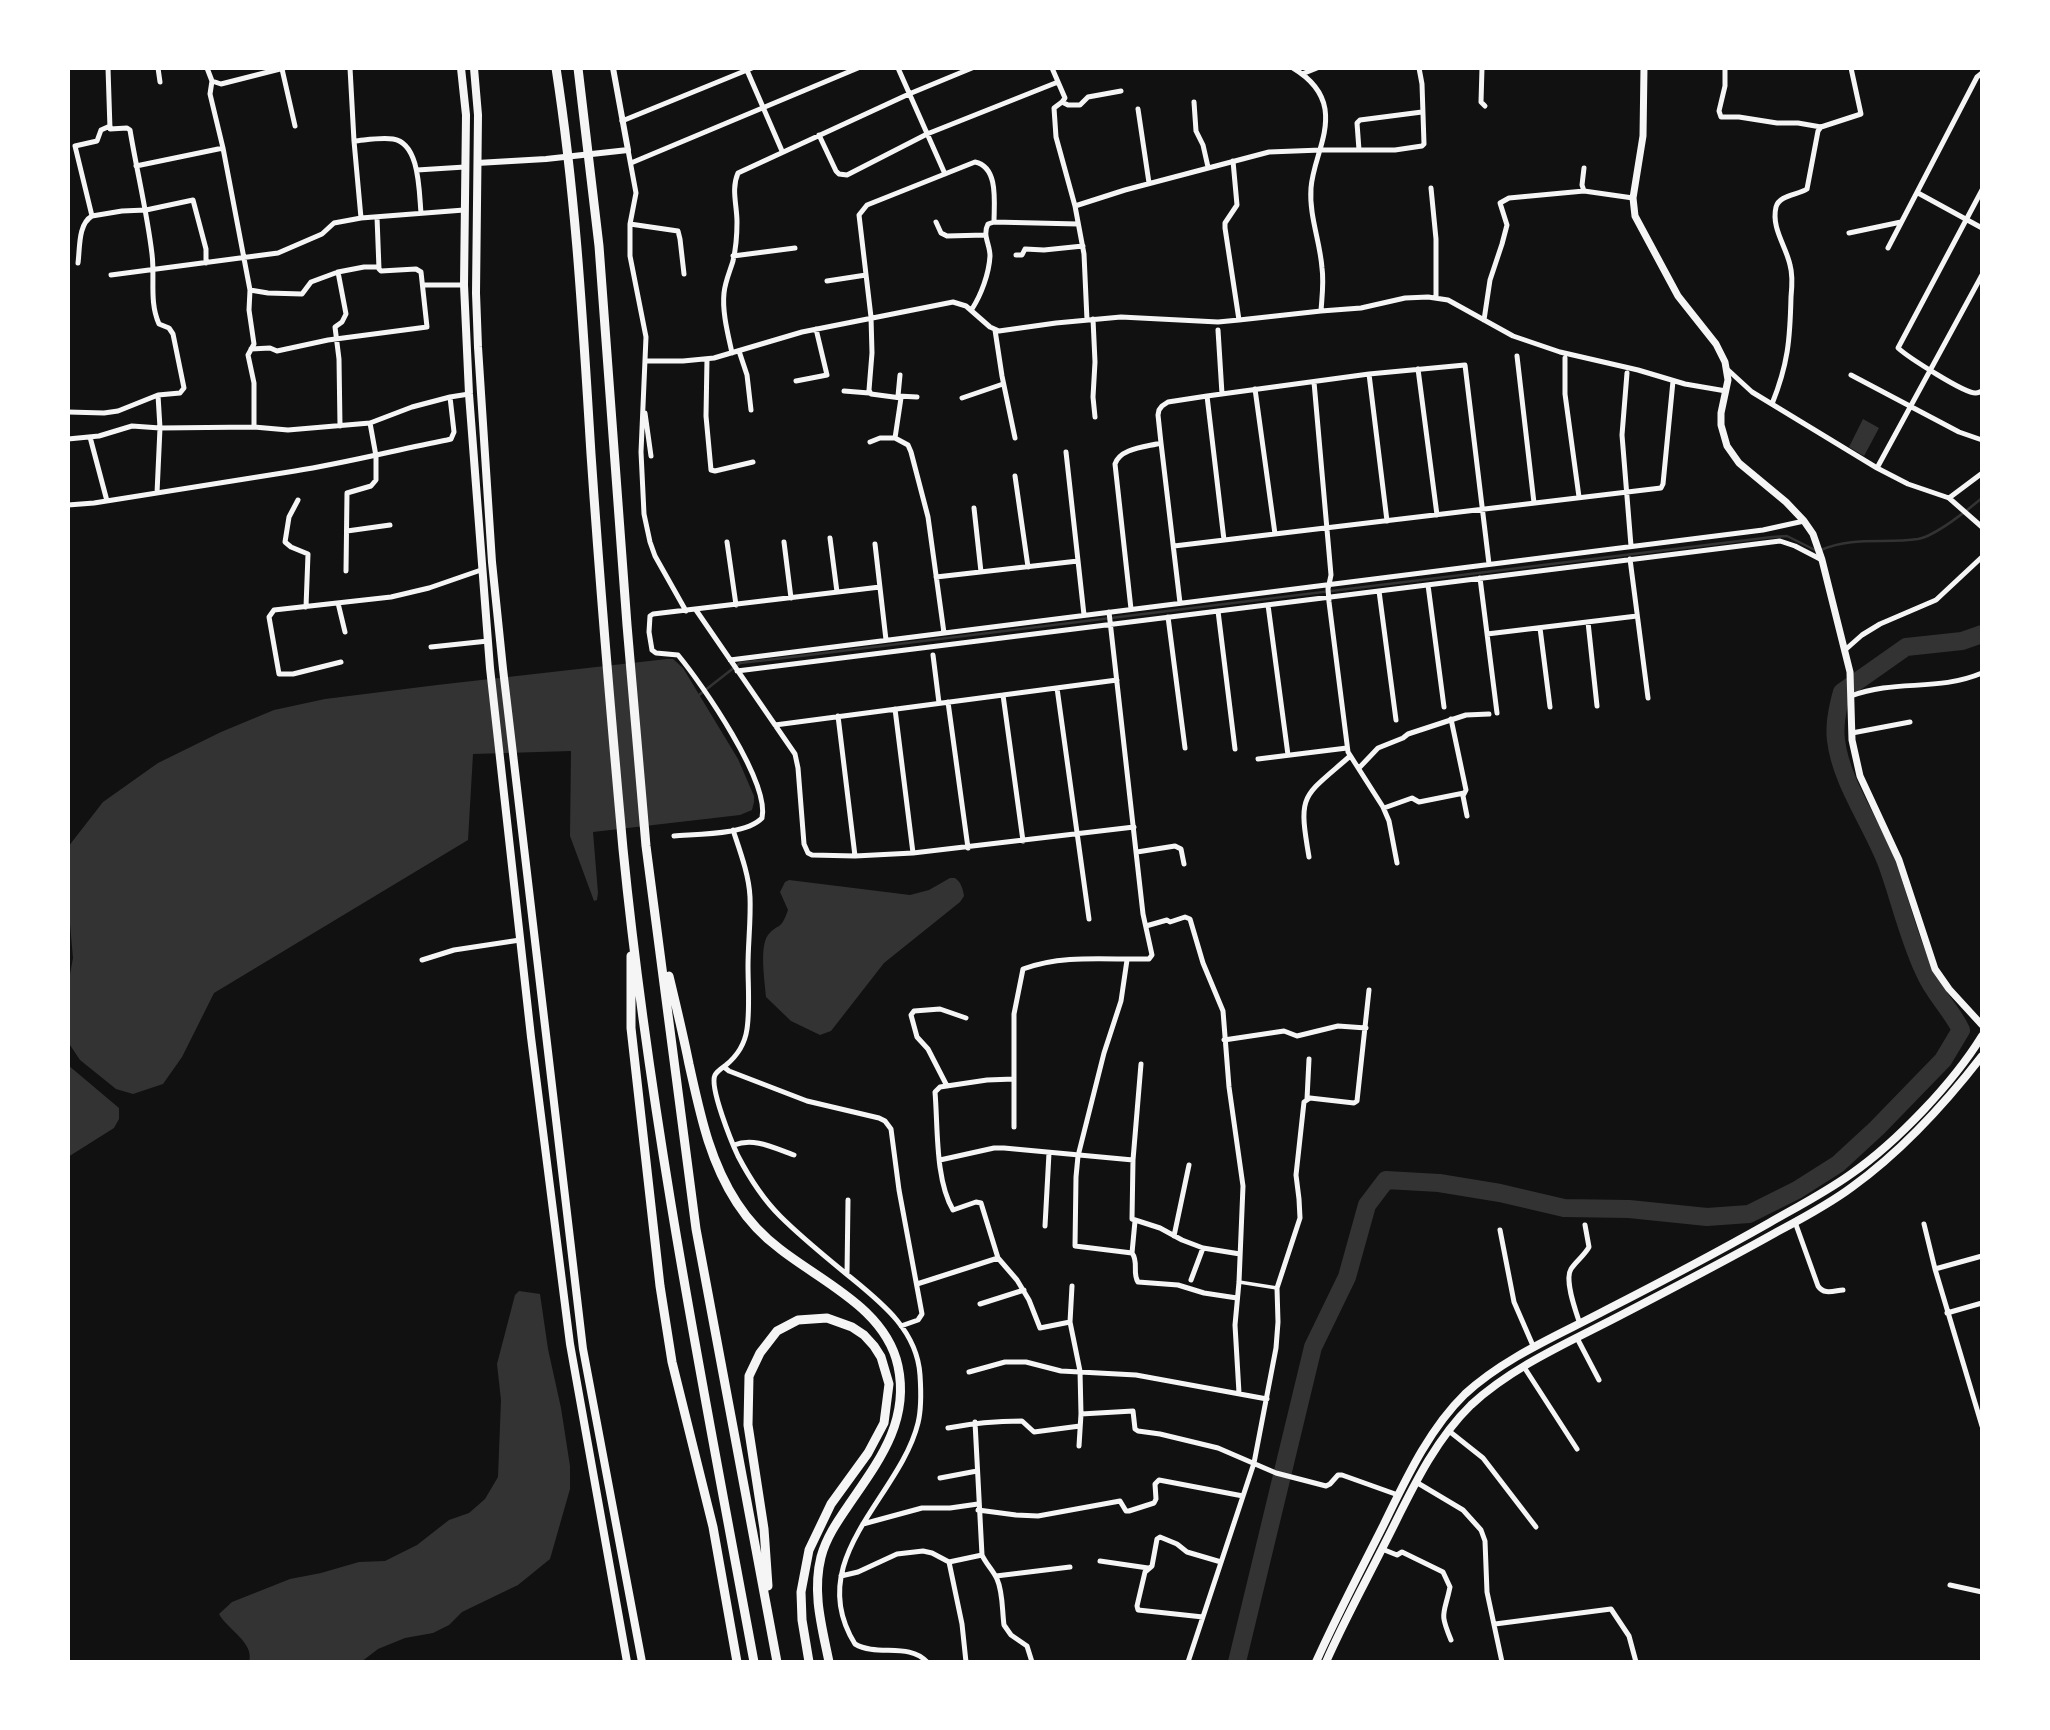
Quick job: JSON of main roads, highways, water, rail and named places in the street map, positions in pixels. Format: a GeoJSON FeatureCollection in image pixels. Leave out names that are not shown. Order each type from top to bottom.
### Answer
{"type":"FeatureCollection","features":[{"type":"Feature","properties":{"kind":"highway"},"geometry":{"type":"LineString","coordinates":[[461,68],[466,115],[464,285],[469,394],[490,667],[531,1037],[570,1344],[627,1662]]}},
{"type":"Feature","properties":{"kind":"highway"},"geometry":{"type":"LineString","coordinates":[[474,68],[478,115],[478,347],[492,562],[503,669],[583,1349],[642,1662]]}},
{"type":"Feature","properties":{"kind":"highway"},"geometry":{"type":"LineString","coordinates":[[556,68],[578,251],[603,629],[630,913],[646,1043],[675,1236],[754,1662]]}},
{"type":"Feature","properties":{"kind":"highway"},"geometry":{"type":"LineString","coordinates":[[578,68],[599,246],[646,846],[696,1229],[777,1662]]}},
{"type":"Feature","properties":{"kind":"highway"},"geometry":{"type":"LineString","coordinates":[[630,913],[631,1028],[660,1286],[673,1362],[713,1527],[737,1662]]}},
{"type":"Feature","properties":{"kind":"highway"},"geometry":{"type":"LineString","coordinates":[[657,926],[699,1110],[720,1176],[738,1206],[779,1248],[867,1314],[881,1329],[897,1363],[901,1397],[895,1426],[887,1445],[837,1521],[820,1559],[816,1591],[829,1662]]}},
{"type":"Feature","properties":{"kind":"highway"},"geometry":{"type":"LineString","coordinates":[[531,1037],[545,1034]]}},
{"type":"Feature","properties":{"kind":"highway"},"geometry":{"type":"LineString","coordinates":[[1316,1662],[1398,1496],[1441,1423],[1458,1402],[1491,1375],[1534,1348],[1703,1260],[1832,1187],[1874,1156],[1911,1121],[1945,1084],[1982,1036]]}},
{"type":"Feature","properties":{"kind":"highway"},"geometry":{"type":"LineString","coordinates":[[1326,1662],[1416,1482],[1449,1431],[1472,1405],[1524,1367],[1709,1270],[1839,1196],[1887,1159],[1939,1108],[1982,1056]]}},
{"type":"Feature","properties":{"kind":"highway"},"geometry":{"type":"LineString","coordinates":[[1703,1260],[1709,1270]]}},
{"type":"Feature","properties":{"kind":"highway"},"geometry":{"type":"LineString","coordinates":[[771,1629],[764,1530],[748,1425],[750,1376],[760,1353],[778,1331],[798,1320],[827,1318],[852,1327],[864,1335],[881,1357],[889,1384],[884,1423],[868,1453],[831,1504],[809,1550],[801,1592],[802,1620],[809,1662]]}},
{"type":"Feature","properties":{"kind":"main road"},"geometry":{"type":"LineString","coordinates":[[1644,68],[1643,136],[1633,198],[1635,216],[1678,296],[1716,344],[1728,370],[1721,413],[1721,425],[1727,446],[1745,468],[1786,502],[1804,521],[1815,539],[1850,672],[1853,749],[1860,776],[1899,860],[1935,969],[1948,989],[1982,1025]]}},
{"type":"Feature","properties":{"kind":"waterway"},"geometry":{"type":"LineString","coordinates":[[1821,550],[1845,543],[1925,537],[1951,522],[1982,498]]}},
{"type":"Feature","properties":{"kind":"waterway"},"geometry":{"type":"LineString","coordinates":[[699,695],[740,663],[1772,537],[1787,536],[1815,550]]}},
{"type":"Feature","properties":{"kind":"waterway"},"geometry":{"type":"LineString","coordinates":[[1237,1662],[1313,1347],[1347,1277],[1367,1205],[1386,1180],[1439,1183],[1500,1193],[1564,1208],[1629,1209],[1707,1217],[1749,1214],[1797,1190],[1838,1164],[1943,1060],[1961,1030],[1932,987],[1918,958],[1887,864],[1844,772],[1836,740],[1836,722],[1842,692],[1906,647],[1962,641],[1982,634]]}}]}
